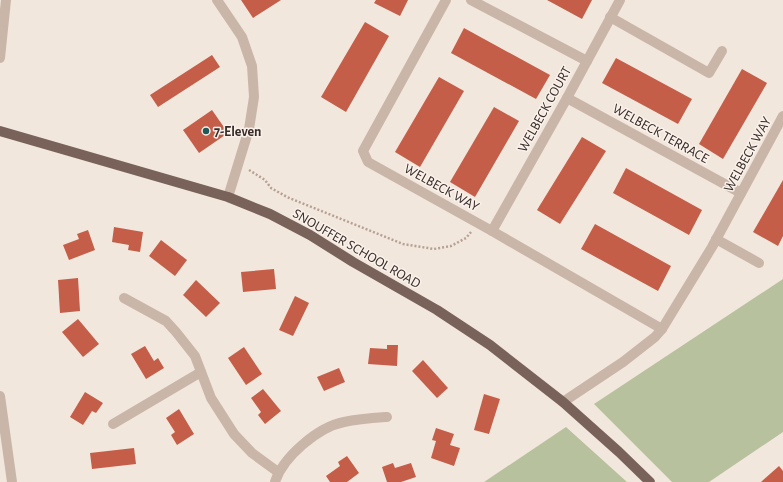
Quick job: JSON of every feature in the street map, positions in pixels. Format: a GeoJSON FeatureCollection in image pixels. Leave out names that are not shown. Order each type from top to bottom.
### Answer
{"type":"FeatureCollection","features":[{"type":"Feature","properties":{"kind":"main road","name":"SNOUFFER SCHOOL ROAD"},"geometry":{"type":"LineString","coordinates":[[0,131],[228,197],[270,214],[310,235],[353,262],[437,310],[490,345],[563,402],[610,443],[650,482]]}},
{"type":"Feature","properties":{"kind":"street"},"geometry":{"type":"LineString","coordinates":[[0,58],[6,0]]}},
{"type":"Feature","properties":{"kind":"street"},"geometry":{"type":"LineString","coordinates":[[217,0],[242,37],[252,66],[254,97],[249,129],[228,197]]}},
{"type":"Feature","properties":{"kind":"street","name":"WELBECK WAY"},"geometry":{"type":"LineString","coordinates":[[446,0],[363,151],[368,162],[492,231],[662,329]]}},
{"type":"Feature","properties":{"kind":"street"},"geometry":{"type":"LineString","coordinates":[[471,0],[587,61]]}},
{"type":"Feature","properties":{"kind":"street","name":"WELBECK COURT"},"geometry":{"type":"LineString","coordinates":[[492,231],[620,0]]}},
{"type":"Feature","properties":{"kind":"street"},"geometry":{"type":"LineString","coordinates":[[610,18],[709,73],[722,51]]}},
{"type":"Feature","properties":{"kind":"street","name":"WELBECK TERRACE"},"geometry":{"type":"LineString","coordinates":[[567,98],[741,193]]}},
{"type":"Feature","properties":{"kind":"street","name":"WELBECK WAY"},"geometry":{"type":"LineString","coordinates":[[563,402],[623,362],[655,337],[662,329],[716,239],[783,116]]}},
{"type":"Feature","properties":{"kind":"street"},"geometry":{"type":"LineString","coordinates":[[716,239],[759,264]]}},
{"type":"Feature","properties":{"kind":"street"},"geometry":{"type":"LineString","coordinates":[[124,298],[166,321],[176,332],[195,356],[211,398],[234,434],[276,477],[300,446],[326,428],[343,422],[387,417]]}},
{"type":"Feature","properties":{"kind":"street"},"geometry":{"type":"LineString","coordinates":[[112,424],[201,372]]}},
{"type":"Feature","properties":{"kind":"street"},"geometry":{"type":"LineString","coordinates":[[0,396],[12,482]]}},
{"type":"Feature","properties":{"kind":"path"},"geometry":{"type":"LineString","coordinates":[[250,170],[265,180],[271,188],[287,197],[404,244],[434,249],[451,246],[466,238],[479,224]]}},
{"type":"Feature","properties":{"kind":"green space"},"geometry":{"type":"Polygon","coordinates":[[[783,279],[783,432],[709,482],[672,482],[594,404],[783,279]]]}},
{"type":"Feature","properties":{"kind":"green space"},"geometry":{"type":"Polygon","coordinates":[[[566,427],[627,482],[484,482],[566,427]]]}},
{"type":"Feature","properties":{"kind":"building"},"geometry":{"type":"Polygon","coordinates":[[[241,0],[281,0],[253,18],[241,0]]]}},
{"type":"Feature","properties":{"kind":"building"},"geometry":{"type":"Polygon","coordinates":[[[376,0],[408,0],[400,16],[374,3],[376,0]]]}},
{"type":"Feature","properties":{"kind":"building"},"geometry":{"type":"Polygon","coordinates":[[[547,0],[592,0],[582,19],[547,0]]]}},
{"type":"Feature","properties":{"kind":"building"},"geometry":{"type":"Polygon","coordinates":[[[365,22],[389,36],[346,112],[321,97],[365,22]]]}},
{"type":"Feature","properties":{"kind":"building"},"geometry":{"type":"Polygon","coordinates":[[[464,28],[550,75],[536,99],[451,53],[464,28]]]}},
{"type":"Feature","properties":{"kind":"building"},"geometry":{"type":"Polygon","coordinates":[[[212,55],[220,67],[158,107],[150,95],[212,55]]]}},
{"type":"Feature","properties":{"kind":"building"},"geometry":{"type":"Polygon","coordinates":[[[616,58],[692,99],[678,124],[602,83],[616,58]]]}},
{"type":"Feature","properties":{"kind":"building"},"geometry":{"type":"Polygon","coordinates":[[[742,69],[767,83],[723,159],[699,144],[742,69]]]}},
{"type":"Feature","properties":{"kind":"building"},"geometry":{"type":"Polygon","coordinates":[[[439,77],[464,91],[420,167],[395,152],[439,77]]]}},
{"type":"Feature","properties":{"kind":"building"},"geometry":{"type":"Polygon","coordinates":[[[494,107],[519,121],[475,197],[450,182],[494,107]]]}},
{"type":"Feature","properties":{"kind":"building","name":"7-Eleven"},"geometry":{"type":"Polygon","coordinates":[[[212,110],[228,133],[199,153],[183,130],[212,110]]]}},
{"type":"Feature","properties":{"kind":"building"},"geometry":{"type":"Polygon","coordinates":[[[582,137],[606,151],[560,224],[537,210],[582,137]]]}},
{"type":"Feature","properties":{"kind":"building"},"geometry":{"type":"Polygon","coordinates":[[[626,168],[702,210],[689,235],[613,193],[626,168]]]}},
{"type":"Feature","properties":{"kind":"building"},"geometry":{"type":"Polygon","coordinates":[[[783,180],[783,236],[778,246],[753,232],[783,180]]]}},
{"type":"Feature","properties":{"kind":"building"},"geometry":{"type":"Polygon","coordinates":[[[595,224],[671,266],[658,291],[581,249],[595,224]]]}},
{"type":"Feature","properties":{"kind":"building"},"geometry":{"type":"Polygon","coordinates":[[[114,227],[143,232],[140,252],[128,250],[129,245],[112,242],[114,227]]]}},
{"type":"Feature","properties":{"kind":"building"},"geometry":{"type":"Polygon","coordinates":[[[88,230],[95,250],[69,260],[63,245],[79,239],[77,234],[88,230]]]}},
{"type":"Feature","properties":{"kind":"building"},"geometry":{"type":"Polygon","coordinates":[[[161,240],[187,260],[175,276],[149,256],[161,240]]]}},
{"type":"Feature","properties":{"kind":"building"},"geometry":{"type":"Polygon","coordinates":[[[274,269],[276,289],[243,292],[241,272],[274,269]]]}},
{"type":"Feature","properties":{"kind":"building"},"geometry":{"type":"Polygon","coordinates":[[[78,278],[80,311],[60,313],[58,280],[78,278]]]}},
{"type":"Feature","properties":{"kind":"building"},"geometry":{"type":"Polygon","coordinates":[[[196,280],[220,303],[206,317],[183,295],[196,280]]]}},
{"type":"Feature","properties":{"kind":"building"},"geometry":{"type":"Polygon","coordinates":[[[295,296],[309,303],[293,336],[279,330],[295,296]]]}},
{"type":"Feature","properties":{"kind":"building"},"geometry":{"type":"Polygon","coordinates":[[[78,319],[99,344],[83,357],[62,332],[78,319]]]}},
{"type":"Feature","properties":{"kind":"building"},"geometry":{"type":"Polygon","coordinates":[[[387,345],[398,345],[397,366],[368,364],[370,348],[387,349],[387,345]]]}},
{"type":"Feature","properties":{"kind":"building"},"geometry":{"type":"Polygon","coordinates":[[[145,346],[154,361],[158,358],[164,368],[146,379],[131,354],[145,346]]]}},
{"type":"Feature","properties":{"kind":"building"},"geometry":{"type":"Polygon","coordinates":[[[244,347],[262,374],[246,385],[228,358],[244,347]]]}},
{"type":"Feature","properties":{"kind":"building"},"geometry":{"type":"Polygon","coordinates":[[[423,360],[448,388],[437,398],[412,371],[423,360]]]}},
{"type":"Feature","properties":{"kind":"building"},"geometry":{"type":"Polygon","coordinates":[[[339,368],[345,382],[324,391],[317,377],[339,368]]]}},
{"type":"Feature","properties":{"kind":"building"},"geometry":{"type":"Polygon","coordinates":[[[263,389],[281,411],[265,424],[258,415],[261,412],[251,398],[263,389]]]}},
{"type":"Feature","properties":{"kind":"building"},"geometry":{"type":"Polygon","coordinates":[[[85,392],[103,403],[96,413],[92,411],[83,425],[70,417],[85,392]]]}},
{"type":"Feature","properties":{"kind":"building"},"geometry":{"type":"Polygon","coordinates":[[[484,394],[500,399],[489,434],[474,430],[484,394]]]}},
{"type":"Feature","properties":{"kind":"building"},"geometry":{"type":"Polygon","coordinates":[[[179,409],[194,434],[177,445],[171,435],[175,432],[166,418],[179,409]]]}},
{"type":"Feature","properties":{"kind":"building"},"geometry":{"type":"Polygon","coordinates":[[[436,428],[454,434],[450,445],[460,448],[454,466],[431,458],[436,441],[432,440],[436,428]]]}},
{"type":"Feature","properties":{"kind":"building"},"geometry":{"type":"Polygon","coordinates":[[[134,448],[136,464],[92,469],[90,453],[134,448]]]}},
{"type":"Feature","properties":{"kind":"building"},"geometry":{"type":"Polygon","coordinates":[[[347,456],[359,473],[347,482],[330,482],[326,476],[340,466],[338,462],[347,456]]]}},
{"type":"Feature","properties":{"kind":"building"},"geometry":{"type":"Polygon","coordinates":[[[393,463],[395,468],[411,463],[416,477],[401,482],[387,482],[382,467],[393,463]]]}},
{"type":"Feature","properties":{"kind":"building"},"geometry":{"type":"Polygon","coordinates":[[[779,466],[783,471],[783,482],[761,482],[779,466]]]}},
{"type":"Feature","properties":{"kind":"place","name":"7-Eleven"},"geometry":{"type":"Point","coordinates":[206,131]}}]}
